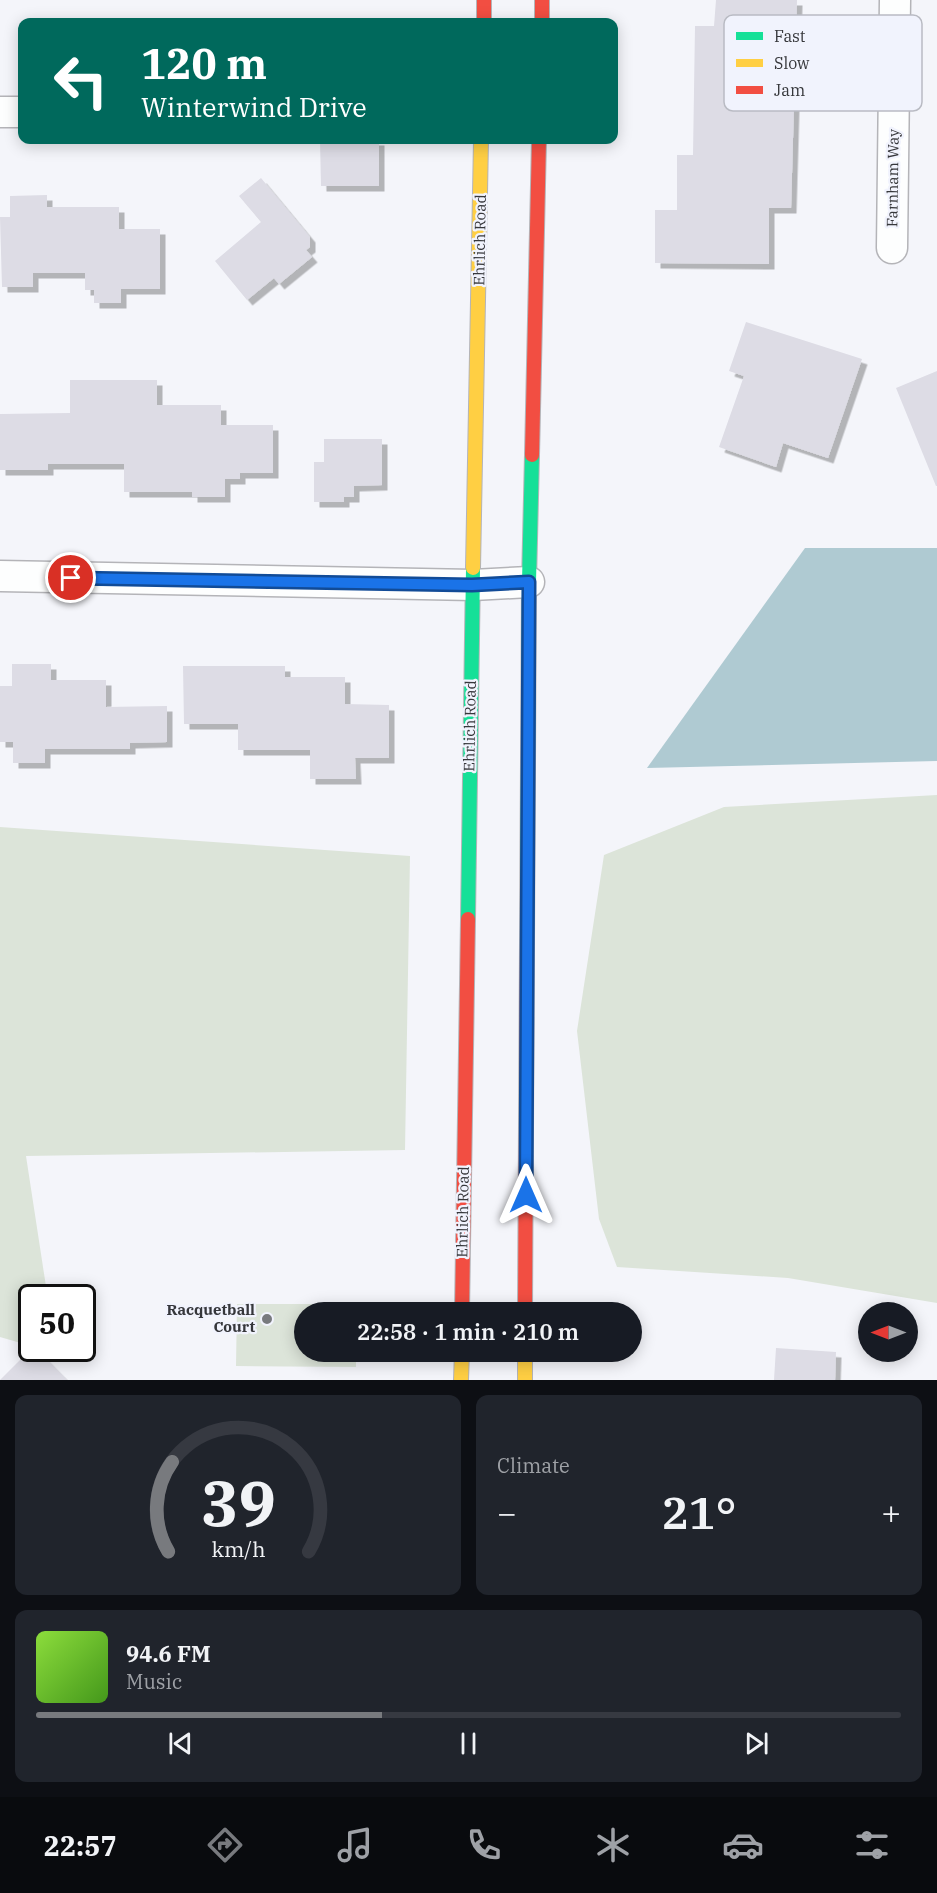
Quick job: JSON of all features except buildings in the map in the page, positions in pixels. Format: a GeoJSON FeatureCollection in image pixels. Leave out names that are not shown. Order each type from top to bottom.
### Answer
{"type":"FeatureCollection","features":[{"type":"Feature","properties":{"kind":"main road"},"geometry":{"type":"LineString","coordinates":[[484,0],[484,18]]}},
{"type":"Feature","properties":{"kind":"main road"},"geometry":{"type":"LineString","coordinates":[[542,0],[542,18]]}},
{"type":"Feature","properties":{"kind":"main road","name":"Ehrlich Road"},"geometry":{"type":"LineString","coordinates":[[462,1302],[481,144]]}},
{"type":"Feature","properties":{"kind":"main road"},"geometry":{"type":"LineString","coordinates":[[525,1302],[529,582],[539,144]]}},
{"type":"Feature","properties":{"kind":"main road"},"geometry":{"type":"LineString","coordinates":[[461,1380],[462,1362]]}},
{"type":"Feature","properties":{"kind":"main road"},"geometry":{"type":"LineString","coordinates":[[525,1362],[525,1380]]}},
{"type":"Feature","properties":{"kind":"street","name":"Farnham Way"},"geometry":{"type":"LineString","coordinates":[[895,0],[895,15]]}},
{"type":"Feature","properties":{"kind":"street","name":"Farnham Way"},"geometry":{"type":"LineString","coordinates":[[892,248],[894,111]]}},
{"type":"Feature","properties":{"kind":"street"},"geometry":{"type":"LineString","coordinates":[[0,112],[18,112]]}},
{"type":"Feature","properties":{"kind":"street"},"geometry":{"type":"LineString","coordinates":[[0,576],[472,585],[529,582]]}},
{"type":"Feature","properties":{"kind":"shaded area"},"geometry":{"type":"Polygon","coordinates":[[[937,795],[937,1303],[788,1278],[617,1267],[599,1219],[577,1031],[604,855],[724,807],[937,795]]]}},
{"type":"Feature","properties":{"kind":"shaded area"},"geometry":{"type":"Polygon","coordinates":[[[0,827],[410,856],[405,1150],[26,1156],[46,1284],[18,1284],[18,1342],[0,1337],[0,827]]]}},
{"type":"Feature","properties":{"kind":"shaded area"},"geometry":{"type":"Polygon","coordinates":[[[237,1304],[294,1304],[294,1362],[356,1362],[356,1367],[236,1366],[237,1304]]]}},
{"type":"Feature","properties":{"kind":"water"},"geometry":{"type":"Polygon","coordinates":[[[805,548],[937,548],[937,761],[647,768],[805,548]]]}},
{"type":"Feature","properties":{"kind":"traffic: fast"},"geometry":{"type":"LineString","coordinates":[[527,942],[532,455]]}},
{"type":"Feature","properties":{"kind":"traffic: fast"},"geometry":{"type":"LineString","coordinates":[[468,919],[473,568]]}},
{"type":"Feature","properties":{"kind":"traffic: slow"},"geometry":{"type":"LineString","coordinates":[[473,568],[481,144]]}},
{"type":"Feature","properties":{"kind":"traffic: slow"},"geometry":{"type":"LineString","coordinates":[[461,1380],[462,1362]]}},
{"type":"Feature","properties":{"kind":"traffic: slow"},"geometry":{"type":"LineString","coordinates":[[525,1362],[525,1380]]}},
{"type":"Feature","properties":{"kind":"traffic: jam"},"geometry":{"type":"LineString","coordinates":[[484,0],[484,18]]}},
{"type":"Feature","properties":{"kind":"traffic: jam"},"geometry":{"type":"LineString","coordinates":[[542,0],[542,18]]}},
{"type":"Feature","properties":{"kind":"traffic: jam"},"geometry":{"type":"LineString","coordinates":[[532,455],[539,144]]}},
{"type":"Feature","properties":{"kind":"traffic: jam"},"geometry":{"type":"LineString","coordinates":[[462,1302],[468,919]]}},
{"type":"Feature","properties":{"kind":"traffic: jam"},"geometry":{"type":"LineString","coordinates":[[525,1302],[527,942]]}},
{"type":"Feature","properties":{"kind":"place","name":"Racquetball Court"},"geometry":{"type":"Point","coordinates":[267,1319]}},
{"type":"Feature","properties":{"kind":"route"},"geometry":{"type":"LineString","coordinates":[[71,578],[472,585],[529,582],[526,1195]]}}]}
